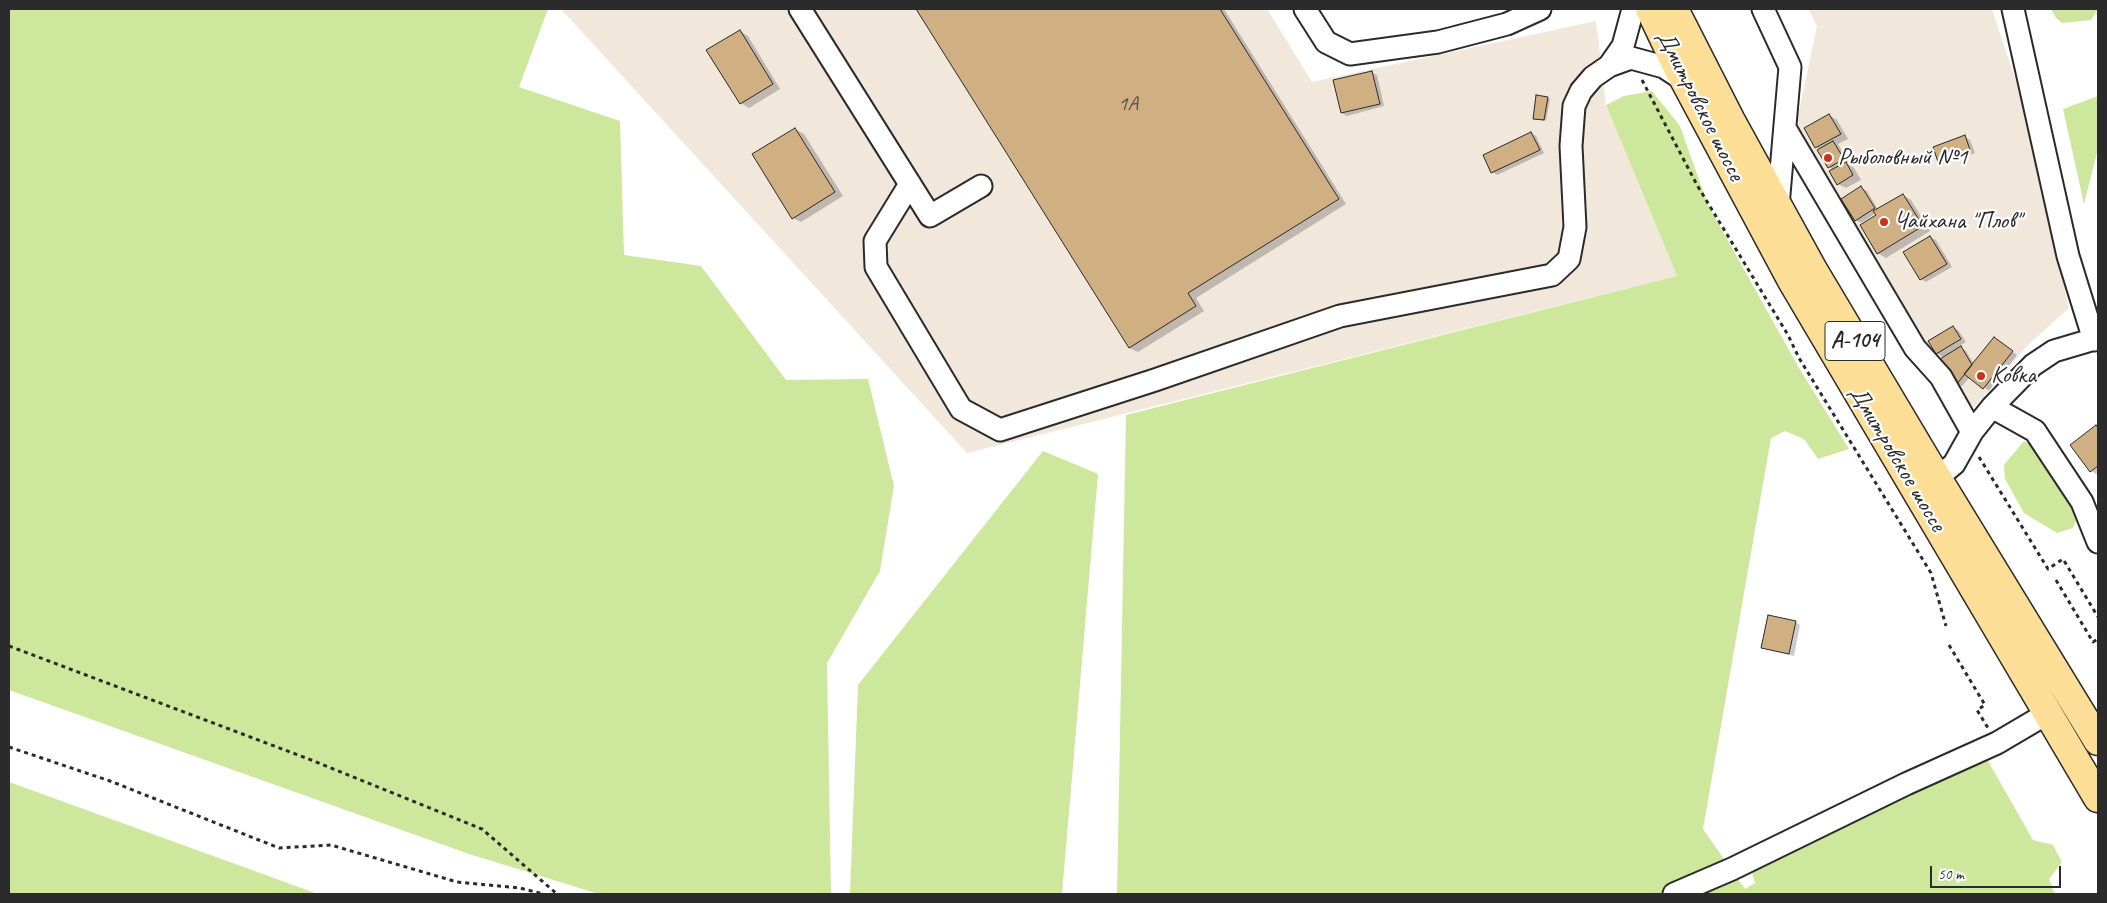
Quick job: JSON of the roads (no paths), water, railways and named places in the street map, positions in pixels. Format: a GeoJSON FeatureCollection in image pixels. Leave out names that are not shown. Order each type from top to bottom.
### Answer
{"type":"FeatureCollection","features":[{"type":"Feature","properties":{"kind":"highway","name":"Дмитровское шоссе"},"geometry":{"type":"LineString","coordinates":[[1650,9],[1685,81],[1791,279],[2098,798]]}},
{"type":"Feature","properties":{"kind":"highway","name":"Дмитровское шоссе"},"geometry":{"type":"LineString","coordinates":[[1674,9],[1731,121],[1778,206],[1937,478],[2098,741]]}},
{"type":"Feature","properties":{"kind":"street"},"geometry":{"type":"LineString","coordinates":[[800,9],[930,216],[981,186]]}},
{"type":"Feature","properties":{"kind":"street"},"geometry":{"type":"LineString","coordinates":[[1305,9],[1326,42],[1350,54],[1438,42],[1507,24],[1540,9]]}},
{"type":"Feature","properties":{"kind":"street"},"geometry":{"type":"LineString","coordinates":[[1609,66],[1622,46],[1630,25],[1633,9]]}},
{"type":"Feature","properties":{"kind":"street"},"geometry":{"type":"LineString","coordinates":[[1763,9],[1790,67],[1778,206]]}},
{"type":"Feature","properties":{"kind":"street"},"geometry":{"type":"LineString","coordinates":[[1937,478],[1954,464],[1970,435],[1992,407],[2040,360],[2054,351],[2096,339],[2068,256],[2013,9]]}},
{"type":"Feature","properties":{"kind":"street"},"geometry":{"type":"LineString","coordinates":[[910,184],[875,241],[876,267],[961,408],[1000,430],[1155,380],[1340,316],[1552,275],[1569,260],[1575,226],[1571,146],[1574,106],[1581,91],[1593,78],[1609,66],[1630,58],[1664,67],[1685,81]]}},
{"type":"Feature","properties":{"kind":"street"},"geometry":{"type":"LineString","coordinates":[[1784,128],[1915,348],[1941,377],[1970,435]]}},
{"type":"Feature","properties":{"kind":"street"},"geometry":{"type":"LineString","coordinates":[[1992,407],[2035,431],[2082,502],[2098,542]]}},
{"type":"Feature","properties":{"kind":"street"},"geometry":{"type":"LineString","coordinates":[[1674,894],[1732,869],[1906,784],[1997,743],[2048,713]]}},
{"type":"Feature","properties":{"kind":"place","name":"Рыболовный №1"},"geometry":{"type":"Point","coordinates":[1828,158]}},
{"type":"Feature","properties":{"kind":"place","name":"Чайхана \"Плов\""},"geometry":{"type":"Point","coordinates":[1884,222]}},
{"type":"Feature","properties":{"kind":"place","name":"Ковка"},"geometry":{"type":"Point","coordinates":[1981,376]}}]}
